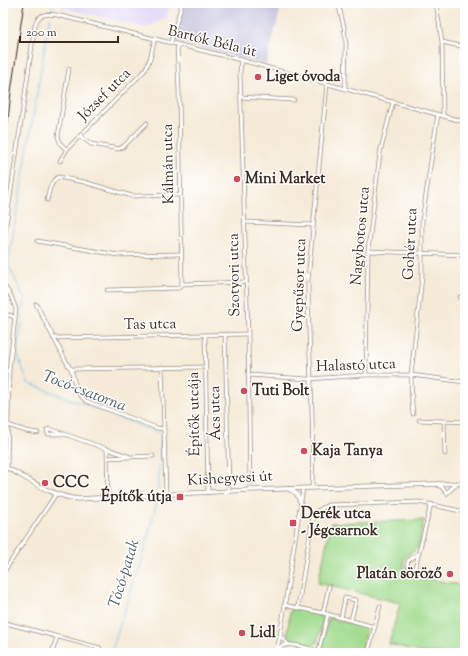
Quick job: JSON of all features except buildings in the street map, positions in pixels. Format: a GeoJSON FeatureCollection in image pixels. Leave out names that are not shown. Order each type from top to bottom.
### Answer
{"type":"FeatureCollection","features":[{"type":"Feature","properties":{"kind":"street"},"geometry":{"type":"LineString","coordinates":[[171,42],[182,3]]}},
{"type":"Feature","properties":{"kind":"street"},"geometry":{"type":"LineString","coordinates":[[338,3],[346,43],[344,89]]}},
{"type":"Feature","properties":{"kind":"street"},"geometry":{"type":"LineString","coordinates":[[436,3],[442,42],[443,116]]}},
{"type":"Feature","properties":{"kind":"street","name":"Bartók Béla út"},"geometry":{"type":"LineString","coordinates":[[3,246],[33,34],[38,18],[47,14],[155,38],[241,60],[465,122]]}},
{"type":"Feature","properties":{"kind":"street","name":"József utca"},"geometry":{"type":"LineString","coordinates":[[60,161],[67,149],[145,70],[150,59],[155,38]]}},
{"type":"Feature","properties":{"kind":"street"},"geometry":{"type":"LineString","coordinates":[[442,42],[465,47]]}},
{"type":"Feature","properties":{"kind":"street","name":"Kálmán utca"},"geometry":{"type":"LineString","coordinates":[[177,44],[182,284]]}},
{"type":"Feature","properties":{"kind":"street","name":"Szotyori utca"},"geometry":{"type":"LineString","coordinates":[[241,60],[248,334],[250,490]]}},
{"type":"Feature","properties":{"kind":"street"},"geometry":{"type":"LineString","coordinates":[[67,149],[59,142],[58,136],[69,69]]}},
{"type":"Feature","properties":{"kind":"street","name":"Gyepűsor utca"},"geometry":{"type":"LineString","coordinates":[[312,488],[313,460],[308,280],[327,84]]}},
{"type":"Feature","properties":{"kind":"street"},"geometry":{"type":"LineString","coordinates":[[241,97],[294,100]]}},
{"type":"Feature","properties":{"kind":"street","name":"Nagybotos utca"},"geometry":{"type":"LineString","coordinates":[[366,375],[368,251],[380,153],[393,102]]}},
{"type":"Feature","properties":{"kind":"street","name":"Gohér utca"},"geometry":{"type":"LineString","coordinates":[[413,414],[412,375],[422,277],[422,221],[438,114]]}},
{"type":"Feature","properties":{"kind":"street"},"geometry":{"type":"LineString","coordinates":[[80,136],[91,144],[119,149],[124,146],[147,123]]}},
{"type":"Feature","properties":{"kind":"street"},"geometry":{"type":"LineString","coordinates":[[47,200],[51,184],[55,178],[61,177],[132,196],[180,195]]}},
{"type":"Feature","properties":{"kind":"street"},"geometry":{"type":"LineString","coordinates":[[245,222],[313,225]]}},
{"type":"Feature","properties":{"kind":"street"},"geometry":{"type":"LineString","coordinates":[[37,241],[118,255],[182,254]]}},
{"type":"Feature","properties":{"kind":"street"},"geometry":{"type":"LineString","coordinates":[[368,251],[465,255]]}},
{"type":"Feature","properties":{"kind":"street"},"geometry":{"type":"LineString","coordinates":[[107,290],[179,288],[182,284],[246,282]]}},
{"type":"Feature","properties":{"kind":"street"},"geometry":{"type":"LineString","coordinates":[[4,285],[5,297],[3,315],[10,315],[15,318]]}},
{"type":"Feature","properties":{"kind":"street"},"geometry":{"type":"LineString","coordinates":[[4,285],[14,302],[16,309],[9,371],[8,425],[5,467]]}},
{"type":"Feature","properties":{"kind":"street"},"geometry":{"type":"LineString","coordinates":[[460,297],[465,297]]}},
{"type":"Feature","properties":{"kind":"street"},"geometry":{"type":"LineString","coordinates":[[36,304],[70,368],[77,392],[86,402],[157,428],[164,429]]}},
{"type":"Feature","properties":{"kind":"street","name":"Ács utca"},"geometry":{"type":"LineString","coordinates":[[225,334],[229,492]]}},
{"type":"Feature","properties":{"kind":"street","name":"Tas utca"},"geometry":{"type":"LineString","coordinates":[[53,338],[248,334]]}},
{"type":"Feature","properties":{"kind":"street","name":"Építők utcája"},"geometry":{"type":"LineString","coordinates":[[205,335],[208,492]]}},
{"type":"Feature","properties":{"kind":"street"},"geometry":{"type":"LineString","coordinates":[[162,367],[166,494]]}},
{"type":"Feature","properties":{"kind":"street"},"geometry":{"type":"LineString","coordinates":[[70,368],[205,367]]}},
{"type":"Feature","properties":{"kind":"street"},"geometry":{"type":"LineString","coordinates":[[3,370],[9,371]]}},
{"type":"Feature","properties":{"kind":"street","name":"Halastó utca"},"geometry":{"type":"LineString","coordinates":[[248,375],[311,379],[366,375],[412,375],[465,382]]}},
{"type":"Feature","properties":{"kind":"street"},"geometry":{"type":"LineString","coordinates":[[419,420],[465,422]]}},
{"type":"Feature","properties":{"kind":"street"},"geometry":{"type":"LineString","coordinates":[[444,421],[445,454]]}},
{"type":"Feature","properties":{"kind":"street"},"geometry":{"type":"LineString","coordinates":[[8,425],[38,433]]}},
{"type":"Feature","properties":{"kind":"street"},"geometry":{"type":"LineString","coordinates":[[65,434],[48,434],[46,431],[50,429],[65,434],[107,449],[118,452],[130,457]]}},
{"type":"Feature","properties":{"kind":"street"},"geometry":{"type":"LineString","coordinates":[[3,456],[7,449]]}},
{"type":"Feature","properties":{"kind":"street"},"geometry":{"type":"LineString","coordinates":[[107,449],[108,498]]}},
{"type":"Feature","properties":{"kind":"street"},"geometry":{"type":"LineString","coordinates":[[116,457],[118,452]]}},
{"type":"Feature","properties":{"kind":"street"},"geometry":{"type":"LineString","coordinates":[[107,458],[153,456]]}},
{"type":"Feature","properties":{"kind":"street","name":"Kishegyesi út"},"geometry":{"type":"LineString","coordinates":[[5,467],[56,494],[68,498],[78,499],[250,490],[465,484]]}},
{"type":"Feature","properties":{"kind":"street"},"geometry":{"type":"LineString","coordinates":[[437,485],[442,487],[447,494],[458,484]]}},
{"type":"Feature","properties":{"kind":"street"},"geometry":{"type":"LineString","coordinates":[[277,651],[303,488]]}},
{"type":"Feature","properties":{"kind":"street"},"geometry":{"type":"LineString","coordinates":[[288,489],[297,494],[301,504]]}},
{"type":"Feature","properties":{"kind":"street"},"geometry":{"type":"LineString","coordinates":[[3,572],[56,494]]}},
{"type":"Feature","properties":{"kind":"street"},"geometry":{"type":"LineString","coordinates":[[298,607],[312,521],[317,511],[328,504],[419,502],[465,512]]}},
{"type":"Feature","properties":{"kind":"street"},"geometry":{"type":"LineString","coordinates":[[419,552],[408,561],[407,565],[411,569],[415,568],[419,552],[431,504]]}},
{"type":"Feature","properties":{"kind":"street"},"geometry":{"type":"LineString","coordinates":[[323,613],[329,586]]}},
{"type":"Feature","properties":{"kind":"street"},"geometry":{"type":"LineString","coordinates":[[340,618],[346,598],[356,600],[352,620]]}},
{"type":"Feature","properties":{"kind":"street"},"geometry":{"type":"LineString","coordinates":[[284,605],[328,614],[375,627]]}},
{"type":"Feature","properties":{"kind":"street"},"geometry":{"type":"LineString","coordinates":[[368,653],[380,606]]}},
{"type":"Feature","properties":{"kind":"street"},"geometry":{"type":"LineString","coordinates":[[277,651],[284,645],[290,645],[318,652],[328,614]]}},
{"type":"Feature","properties":{"kind":"street"},"geometry":{"type":"LineString","coordinates":[[3,632],[4,622],[100,648]]}},
{"type":"Feature","properties":{"kind":"street"},"geometry":{"type":"LineString","coordinates":[[280,636],[290,645]]}},
{"type":"Feature","properties":{"kind":"street"},"geometry":{"type":"LineString","coordinates":[[52,653],[57,637]]}},
{"type":"Feature","properties":{"kind":"shaded area"},"geometry":{"type":"Polygon","coordinates":[[[61,3],[170,3],[167,17],[146,28],[60,7],[61,3]]]}},
{"type":"Feature","properties":{"kind":"shaded area"},"geometry":{"type":"Polygon","coordinates":[[[183,3],[282,3],[266,65],[172,40],[183,3]]]}},
{"type":"Feature","properties":{"kind":"green space"},"geometry":{"type":"Polygon","coordinates":[[[424,520],[418,548],[404,558],[404,568],[431,579],[465,586],[465,653],[423,653],[389,644],[400,603],[318,583],[331,523],[424,520]]]}},
{"type":"Feature","properties":{"kind":"green space"},"geometry":{"type":"Polygon","coordinates":[[[296,608],[320,615],[323,620],[317,643],[312,645],[288,639],[290,611],[296,608]]]}},
{"type":"Feature","properties":{"kind":"green space"},"geometry":{"type":"Polygon","coordinates":[[[329,618],[367,628],[361,653],[319,653],[329,618]]]}},
{"type":"Feature","properties":{"kind":"waterway","name":"Tocó-csatorna"},"geometry":{"type":"LineString","coordinates":[[52,10],[53,3]]}},
{"type":"Feature","properties":{"kind":"waterway","name":"Tocó-csatorna"},"geometry":{"type":"LineString","coordinates":[[50,17],[8,264],[25,300],[17,353],[28,383],[161,434],[158,489]]}},
{"type":"Feature","properties":{"kind":"waterway","name":"Tócó-patak"},"geometry":{"type":"LineString","coordinates":[[111,653],[145,548],[157,501]]}},
{"type":"Feature","properties":{"kind":"railway"},"geometry":{"type":"LineString","coordinates":[[3,167],[11,92],[24,3]]}},
{"type":"Feature","properties":{"kind":"place","name":"Liget óvoda"},"geometry":{"type":"Point","coordinates":[258,77]}},
{"type":"Feature","properties":{"kind":"place","name":"Mini Market"},"geometry":{"type":"Point","coordinates":[237,179]}},
{"type":"Feature","properties":{"kind":"place","name":"Tuti Bolt"},"geometry":{"type":"Point","coordinates":[244,391]}},
{"type":"Feature","properties":{"kind":"place","name":"Kaja Tanya"},"geometry":{"type":"Point","coordinates":[304,451]}},
{"type":"Feature","properties":{"kind":"place","name":"CCC"},"geometry":{"type":"Point","coordinates":[45,483]}},
{"type":"Feature","properties":{"kind":"place","name":"Építők útja"},"geometry":{"type":"Point","coordinates":[180,497]}},
{"type":"Feature","properties":{"kind":"place","name":"Derék utca - Jégcsarnok"},"geometry":{"type":"Point","coordinates":[293,523]}},
{"type":"Feature","properties":{"kind":"place","name":"Platán söröző"},"geometry":{"type":"Point","coordinates":[450,574]}},
{"type":"Feature","properties":{"kind":"place","name":"Lidl"},"geometry":{"type":"Point","coordinates":[242,633]}}]}
